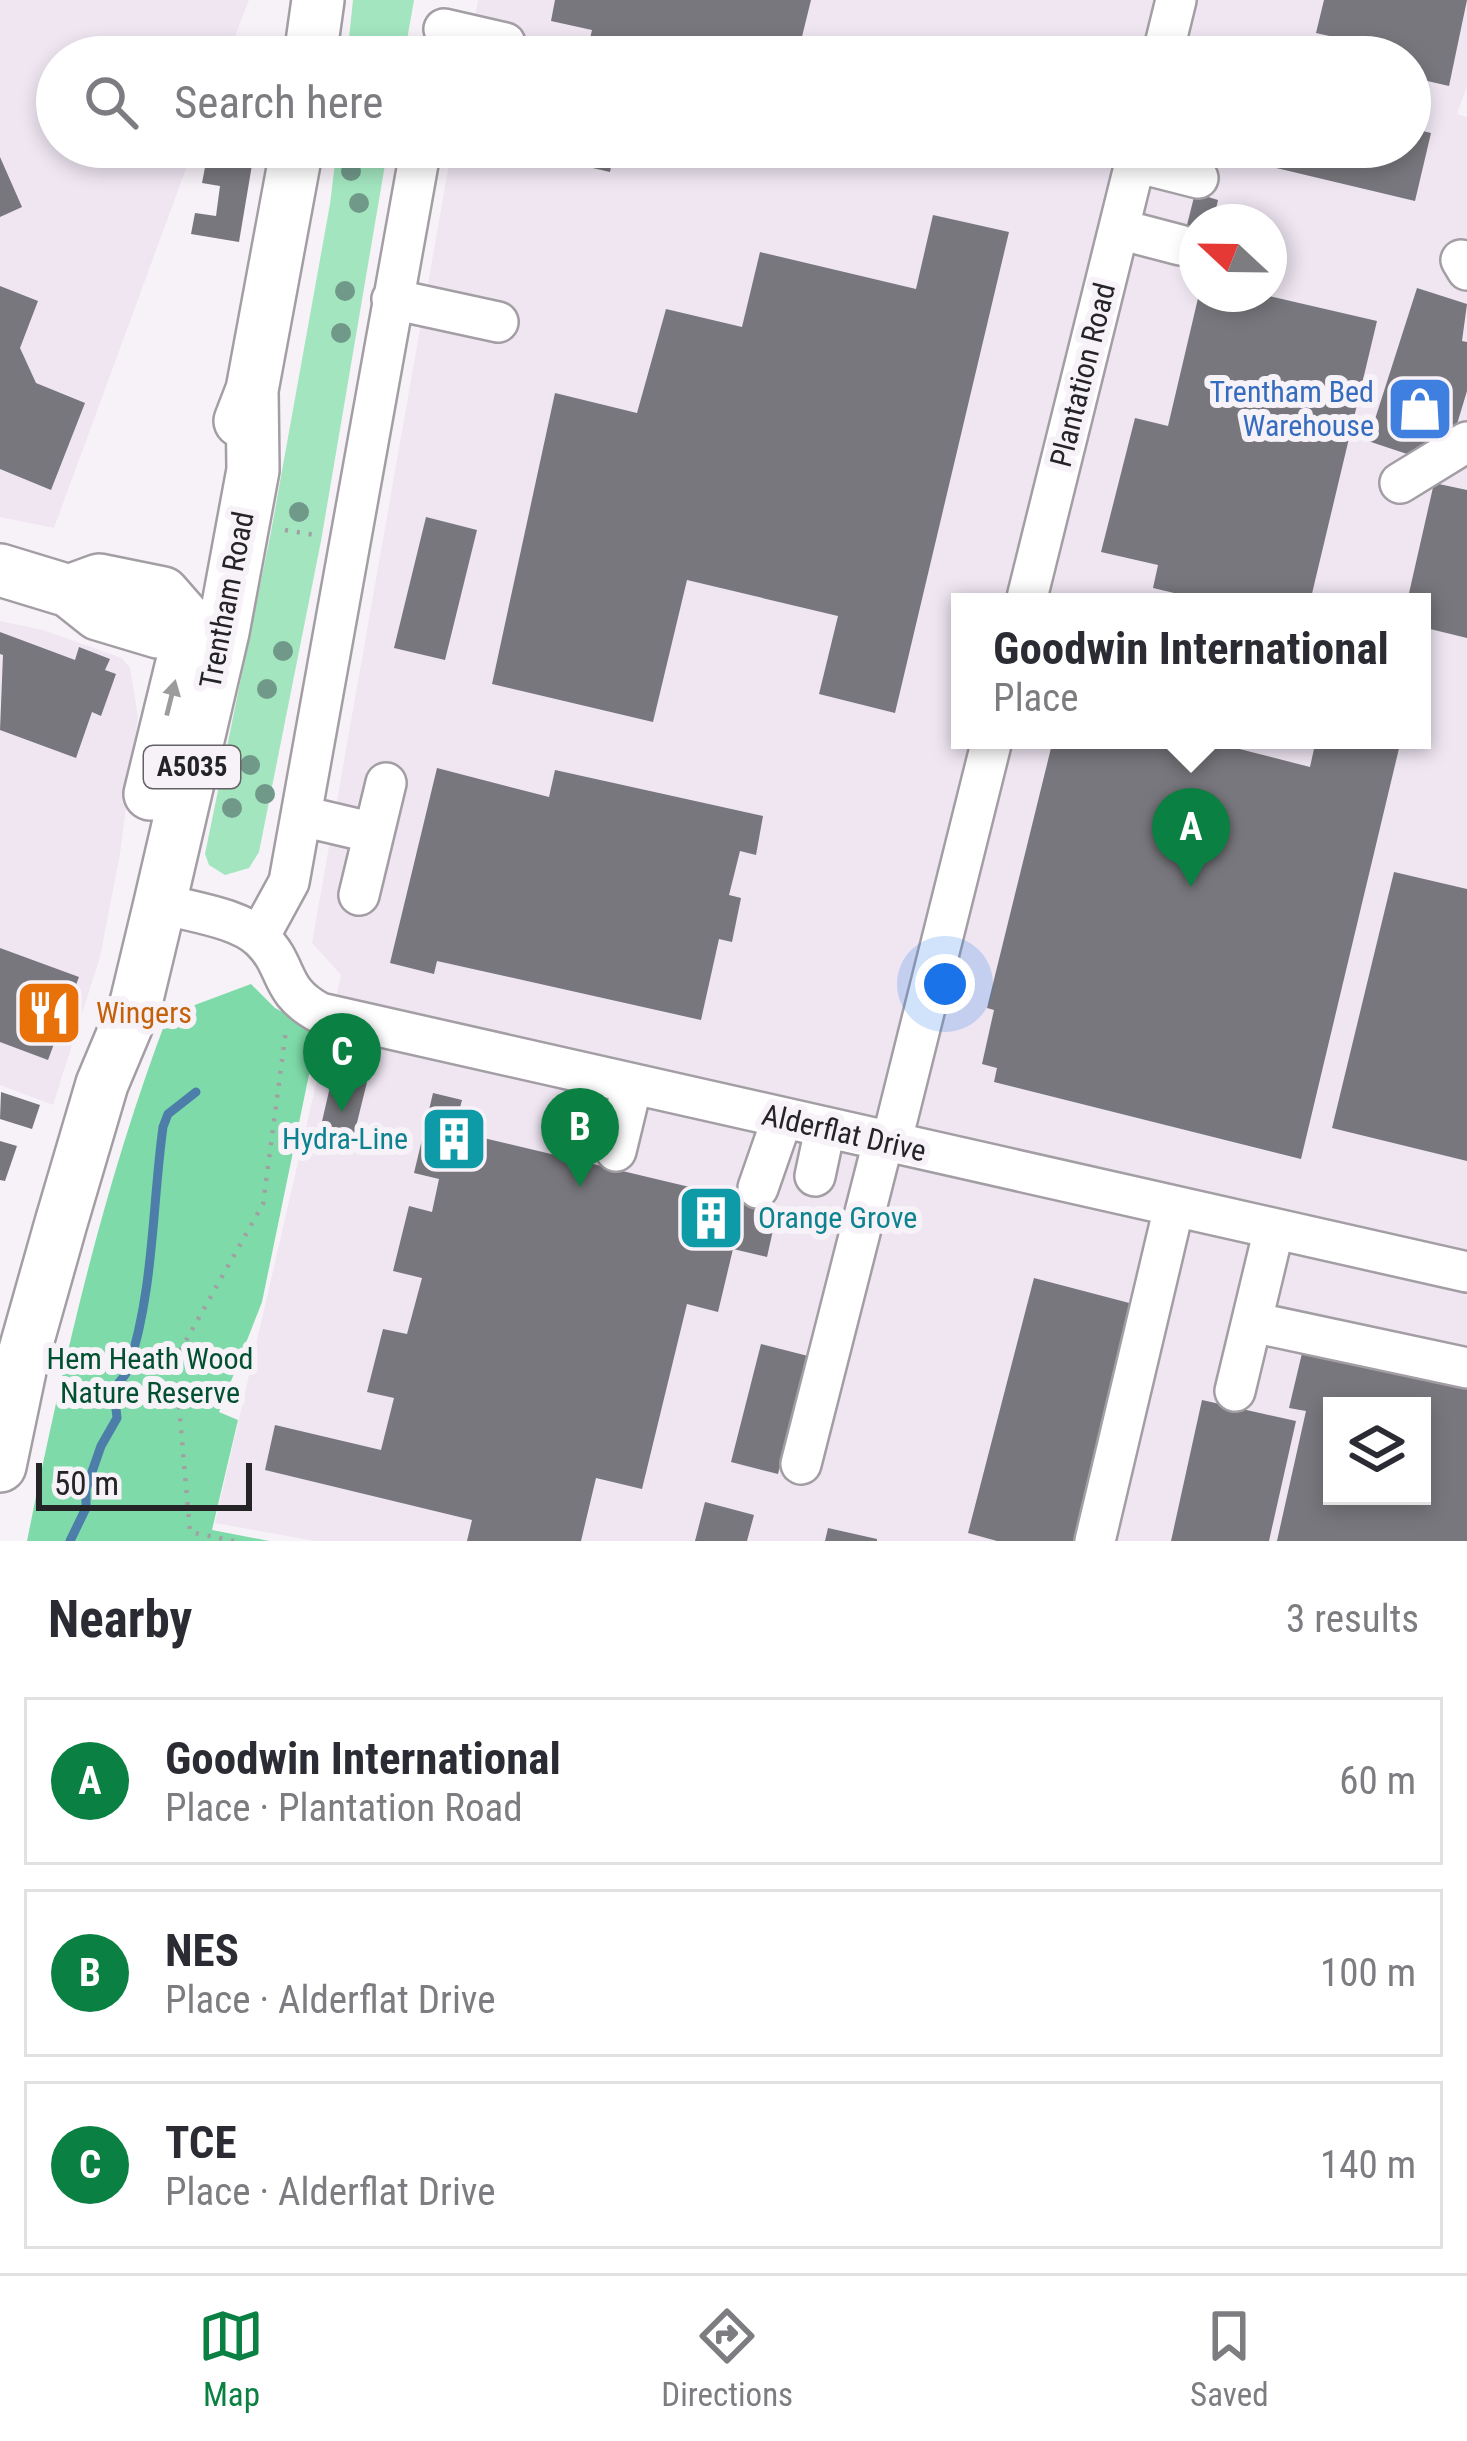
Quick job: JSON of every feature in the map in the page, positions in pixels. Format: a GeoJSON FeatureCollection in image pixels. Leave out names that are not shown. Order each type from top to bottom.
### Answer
{"type":"FeatureCollection","features":[{"type":"Feature","properties":{"kind":"main road"},"geometry":{"type":"LineString","coordinates":[[313,36],[318,0]]}},
{"type":"Feature","properties":{"kind":"main road","name":"Trentham Road"},"geometry":{"type":"LineString","coordinates":[[0,1466],[22,1361],[102,1084],[136,1003],[160,903],[207,628],[253,470],[252,390],[293,168]]}},
{"type":"Feature","properties":{"kind":"main road"},"geometry":{"type":"LineString","coordinates":[[0,570],[69,591],[98,580],[163,593],[207,628]]}},
{"type":"Feature","properties":{"kind":"main road","name":"Trentham Road"},"geometry":{"type":"LineString","coordinates":[[102,1084],[106,1001],[170,701],[207,628]]}},
{"type":"Feature","properties":{"kind":"street"},"geometry":{"type":"LineString","coordinates":[[1167,36],[1176,0]]}},
{"type":"Feature","properties":{"kind":"street"},"geometry":{"type":"LineString","coordinates":[[444,29],[474,36]]}},
{"type":"Feature","properties":{"kind":"street"},"geometry":{"type":"LineString","coordinates":[[259,937],[289,882],[302,816],[333,719],[346,656],[352,540],[418,168]]}},
{"type":"Feature","properties":{"kind":"street","name":"Plantation Road"},"geometry":{"type":"LineString","coordinates":[[1028,593],[1134,168]]}},
{"type":"Feature","properties":{"kind":"street"},"geometry":{"type":"LineString","coordinates":[[1171,168],[1198,178]]}},
{"type":"Feature","properties":{"kind":"street"},"geometry":{"type":"LineString","coordinates":[[1119,229],[1179,244]]}},
{"type":"Feature","properties":{"kind":"street"},"geometry":{"type":"LineString","coordinates":[[392,298],[498,322]]}},
{"type":"Feature","properties":{"kind":"street"},"geometry":{"type":"LineString","coordinates":[[1400,483],[1467,442]]}},
{"type":"Feature","properties":{"kind":"street"},"geometry":{"type":"LineString","coordinates":[[801,1464],[990,749]]}},
{"type":"Feature","properties":{"kind":"street"},"geometry":{"type":"LineString","coordinates":[[359,895],[386,783]]}},
{"type":"Feature","properties":{"kind":"street"},"geometry":{"type":"LineString","coordinates":[[302,816],[374,833]]}},
{"type":"Feature","properties":{"kind":"street"},"geometry":{"type":"LineString","coordinates":[[160,903],[259,937],[291,994]]}},
{"type":"Feature","properties":{"kind":"street","name":"Alderflat Drive"},"geometry":{"type":"LineString","coordinates":[[291,994],[320,1013],[393,1046],[632,1085],[1467,1272]]}},
{"type":"Feature","properties":{"kind":"street"},"geometry":{"type":"LineString","coordinates":[[616,1151],[632,1085]]}},
{"type":"Feature","properties":{"kind":"street"},"geometry":{"type":"LineString","coordinates":[[758,1188],[782,1119]]}},
{"type":"Feature","properties":{"kind":"street"},"geometry":{"type":"LineString","coordinates":[[815,1176],[825,1129]]}},
{"type":"Feature","properties":{"kind":"street"},"geometry":{"type":"LineString","coordinates":[[1094,1541],[1174,1207]]}},
{"type":"Feature","properties":{"kind":"street"},"geometry":{"type":"LineString","coordinates":[[1234,1391],[1274,1229]]}},
{"type":"Feature","properties":{"kind":"street"},"geometry":{"type":"LineString","coordinates":[[1252,1322],[1467,1368]]}},
{"type":"Feature","properties":{"kind":"path"},"geometry":{"type":"LineString","coordinates":[[268,527],[352,540]]}},
{"type":"Feature","properties":{"kind":"path"},"geometry":{"type":"LineString","coordinates":[[197,1541],[190,1532],[175,1360],[263,1204],[291,994]]}},
{"type":"Feature","properties":{"kind":"path"},"geometry":{"type":"LineString","coordinates":[[190,1532],[234,1541]]}},
{"type":"Feature","properties":{"kind":"shaded area"},"geometry":{"type":"Polygon","coordinates":[[[0,0],[249,0],[235,36],[36,36],[36,168],[186,168],[54,528],[0,517],[0,0]]]}},
{"type":"Feature","properties":{"kind":"shaded area"},"geometry":{"type":"Polygon","coordinates":[[[478,0],[1467,0],[1467,86],[1457,114],[1467,117],[1467,1541],[315,1541],[215,1523],[341,975],[312,943],[448,168],[1431,168],[1431,36],[472,36],[478,0]]]}},
{"type":"Feature","properties":{"kind":"shaded area"},"geometry":{"type":"Polygon","coordinates":[[[0,621],[43,630],[122,658],[130,668],[138,717],[120,854],[100,957],[53,1105],[0,1085],[0,621]]]}},
{"type":"Feature","properties":{"kind":"green space"},"geometry":{"type":"Polygon","coordinates":[[[353,0],[414,0],[408,36],[349,36],[353,0]]]}},
{"type":"Feature","properties":{"kind":"green space"},"geometry":{"type":"Polygon","coordinates":[[[334,168],[384,168],[321,541],[259,852],[249,868],[225,875],[209,865],[205,854],[271,532],[334,168]]]}},
{"type":"Feature","properties":{"kind":"green space","name":"Hem Heath Wood Nature Reserve"},"geometry":{"type":"Polygon","coordinates":[[[251,984],[275,1008],[318,1031],[262,1302],[219,1412],[238,1420],[212,1530],[269,1541],[27,1541],[87,1275],[124,1144],[168,1015],[251,984]]]}},
{"type":"Feature","properties":{"kind":"building"},"geometry":{"type":"Polygon","coordinates":[[[555,0],[811,0],[802,36],[591,36],[592,30],[551,21],[555,0]]]}},
{"type":"Feature","properties":{"kind":"building"},"geometry":{"type":"Polygon","coordinates":[[[1324,0],[1467,0],[1449,86],[1431,82],[1431,36],[1316,33],[1324,0]]]}},
{"type":"Feature","properties":{"kind":"building"},"geometry":{"type":"Polygon","coordinates":[[[0,157],[22,207],[0,217],[0,157]]]}},
{"type":"Feature","properties":{"kind":"building"},"geometry":{"type":"Polygon","coordinates":[[[205,168],[251,168],[239,242],[191,234],[195,213],[216,216],[220,186],[202,183],[205,168]]]}},
{"type":"Feature","properties":{"kind":"building"},"geometry":{"type":"Polygon","coordinates":[[[1276,168],[1423,168],[1415,201],[1276,168]]]}},
{"type":"Feature","properties":{"kind":"building"},"geometry":{"type":"Polygon","coordinates":[[[1195,193],[1218,200],[1217,204],[1192,204],[1195,193]]]}},
{"type":"Feature","properties":{"kind":"building"},"geometry":{"type":"Polygon","coordinates":[[[933,215],[1009,232],[895,713],[819,694],[838,616],[687,580],[653,722],[492,684],[555,393],[637,413],[666,309],[742,327],[760,252],[916,289],[933,215]]]}},
{"type":"Feature","properties":{"kind":"building"},"geometry":{"type":"Polygon","coordinates":[[[0,286],[38,301],[20,348],[36,383],[85,403],[51,490],[0,469],[0,286]]]}},
{"type":"Feature","properties":{"kind":"building"},"geometry":{"type":"Polygon","coordinates":[[[1417,288],[1467,304],[1462,341],[1467,342],[1467,391],[1454,434],[1432,427],[1422,459],[1368,441],[1417,288]]]}},
{"type":"Feature","properties":{"kind":"building"},"geometry":{"type":"Polygon","coordinates":[[[1287,300],[1377,321],[1312,593],[1174,593],[1153,588],[1158,565],[1101,552],[1135,418],[1168,426],[1195,312],[1287,312],[1287,300]]]}},
{"type":"Feature","properties":{"kind":"building"},"geometry":{"type":"Polygon","coordinates":[[[1434,483],[1467,490],[1467,638],[1431,629],[1431,593],[1409,593],[1434,483]]]}},
{"type":"Feature","properties":{"kind":"building"},"geometry":{"type":"Polygon","coordinates":[[[426,517],[477,530],[445,660],[394,648],[426,517]]]}},
{"type":"Feature","properties":{"kind":"building"},"geometry":{"type":"Polygon","coordinates":[[[0,632],[75,660],[79,647],[110,659],[105,670],[116,674],[101,716],[92,712],[76,758],[0,730],[0,632]]]}},
{"type":"Feature","properties":{"kind":"building"},"geometry":{"type":"Polygon","coordinates":[[[1051,749],[1239,749],[1310,767],[1314,749],[1399,749],[1301,1159],[994,1082],[997,1068],[982,1064],[994,1010],[987,1008],[1051,749]]]}},
{"type":"Feature","properties":{"kind":"building"},"geometry":{"type":"Polygon","coordinates":[[[437,768],[549,797],[555,770],[763,816],[756,855],[740,851],[729,895],[741,898],[732,942],[719,939],[701,1020],[437,961],[434,974],[390,963],[437,768]]]}},
{"type":"Feature","properties":{"kind":"building"},"geometry":{"type":"Polygon","coordinates":[[[1394,872],[1467,889],[1467,1161],[1332,1128],[1394,872]]]}},
{"type":"Feature","properties":{"kind":"building"},"geometry":{"type":"Polygon","coordinates":[[[0,948],[79,977],[48,1060],[0,1042],[0,948]]]}},
{"type":"Feature","properties":{"kind":"building"},"geometry":{"type":"Polygon","coordinates":[[[333,1074],[367,1082],[350,1151],[317,1143],[333,1074]]]}},
{"type":"Feature","properties":{"kind":"building"},"geometry":{"type":"Polygon","coordinates":[[[1,1092],[40,1105],[32,1129],[0,1119],[1,1092]]]}},
{"type":"Feature","properties":{"kind":"building"},"geometry":{"type":"Polygon","coordinates":[[[433,1093],[462,1100],[454,1131],[778,1208],[767,1257],[733,1249],[718,1312],[687,1304],[642,1489],[596,1478],[581,1541],[467,1541],[472,1520],[265,1470],[275,1425],[381,1450],[394,1398],[367,1392],[383,1329],[407,1334],[422,1278],[393,1271],[409,1206],[432,1212],[439,1179],[414,1173],[433,1093]]]}},
{"type":"Feature","properties":{"kind":"building"},"geometry":{"type":"Polygon","coordinates":[[[0,1141],[17,1146],[5,1181],[0,1180],[0,1141]]]}},
{"type":"Feature","properties":{"kind":"building"},"geometry":{"type":"Polygon","coordinates":[[[1034,1278],[1137,1305],[1076,1541],[997,1541],[968,1533],[1034,1278]]]}},
{"type":"Feature","properties":{"kind":"building"},"geometry":{"type":"Polygon","coordinates":[[[761,1344],[808,1356],[778,1474],[731,1462],[761,1344]]]}},
{"type":"Feature","properties":{"kind":"building"},"geometry":{"type":"Polygon","coordinates":[[[1303,1349],[1467,1383],[1467,1541],[1277,1541],[1306,1411],[1289,1408],[1303,1349]]]}},
{"type":"Feature","properties":{"kind":"building"},"geometry":{"type":"Polygon","coordinates":[[[1202,1400],[1296,1421],[1269,1541],[1171,1541],[1202,1400]]]}},
{"type":"Feature","properties":{"kind":"building"},"geometry":{"type":"Polygon","coordinates":[[[705,1502],[754,1515],[747,1541],[695,1541],[705,1502]]]}},
{"type":"Feature","properties":{"kind":"building"},"geometry":{"type":"Polygon","coordinates":[[[828,1528],[877,1539],[877,1541],[825,1541],[828,1528]]]}},
{"type":"Feature","properties":{"kind":"waterway"},"geometry":{"type":"LineString","coordinates":[[70,1541],[86,1508],[86,1489],[101,1446],[117,1418],[114,1391],[127,1372],[137,1339],[148,1279],[163,1127],[168,1114],[196,1092]]}},
{"type":"Feature","properties":{"kind":"place","name":"Trentham Bed Warehouse"},"geometry":{"type":"Point","coordinates":[1420,409]}},
{"type":"Feature","properties":{"kind":"place","name":"Goodwin International"},"geometry":{"type":"Point","coordinates":[1191,887]}},
{"type":"Feature","properties":{"kind":"place","name":"Wingers"},"geometry":{"type":"Point","coordinates":[49,1013]}},
{"type":"Feature","properties":{"kind":"place","name":"TCE"},"geometry":{"type":"Point","coordinates":[342,1112]}},
{"type":"Feature","properties":{"kind":"place","name":"Hydra-Line"},"geometry":{"type":"Point","coordinates":[454,1139]}},
{"type":"Feature","properties":{"kind":"place","name":"NES"},"geometry":{"type":"Point","coordinates":[580,1187]}},
{"type":"Feature","properties":{"kind":"place","name":"Orange Grove"},"geometry":{"type":"Point","coordinates":[711,1218]}}]}
